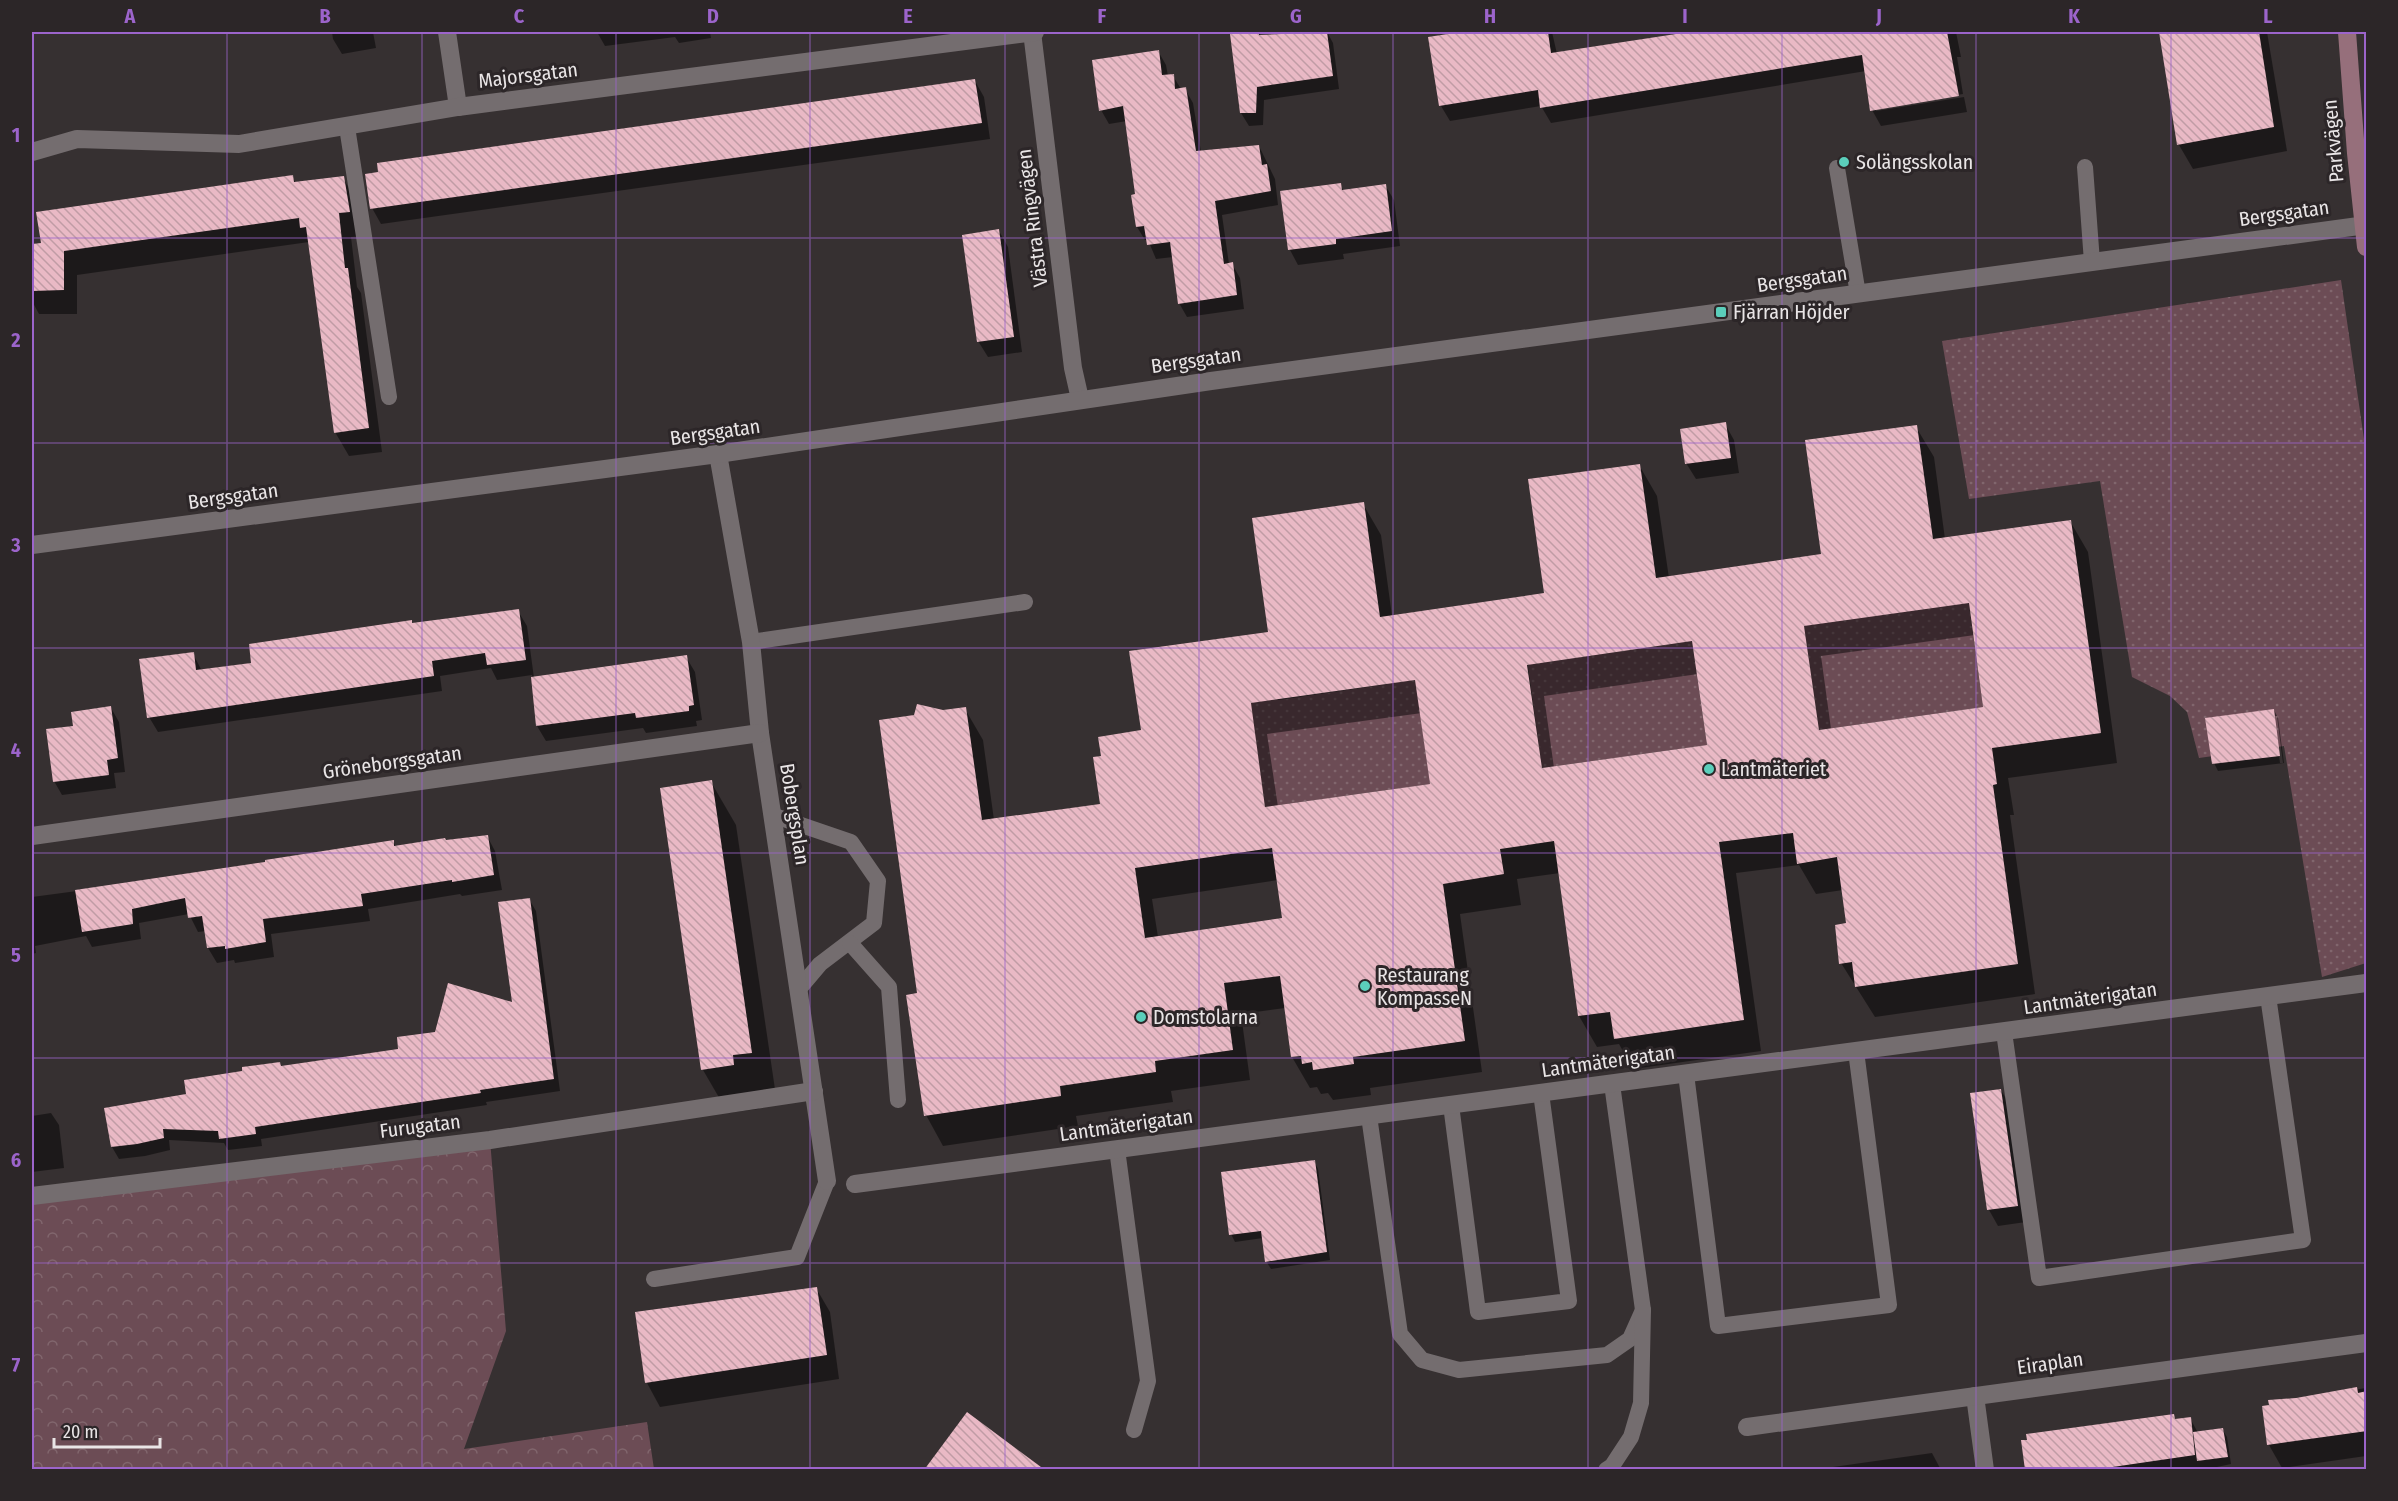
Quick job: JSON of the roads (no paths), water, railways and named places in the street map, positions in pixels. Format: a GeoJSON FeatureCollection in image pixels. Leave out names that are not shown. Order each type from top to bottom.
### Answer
{"type":"FeatureCollection","features":[{"type":"Feature","properties":{"kind":"main road","name":"Parkvägen"},"geometry":{"type":"LineString","coordinates":[[2347,32],[2356,153],[2367,247]]}},
{"type":"Feature","properties":{"kind":"street"},"geometry":{"type":"LineString","coordinates":[[447,32],[458,107]]}},
{"type":"Feature","properties":{"kind":"street","name":"Majorsgatan"},"geometry":{"type":"LineString","coordinates":[[32,152],[77,139],[239,144],[458,107],[1033,32]]}},
{"type":"Feature","properties":{"kind":"street","name":"Västra Ringvägen"},"geometry":{"type":"LineString","coordinates":[[1033,32],[1073,368],[1080,399]]}},
{"type":"Feature","properties":{"kind":"street","name":"Bergsgatan"},"geometry":{"type":"LineString","coordinates":[[32,545],[718,454],[1080,399],[2365,225]]}},
{"type":"Feature","properties":{"kind":"street","name":"Bobergsplan"},"geometry":{"type":"LineString","coordinates":[[718,454],[751,642],[760,733],[827,1181]]}},
{"type":"Feature","properties":{"kind":"street","name":"Gröneborgsgatan"},"geometry":{"type":"LineString","coordinates":[[32,836],[760,733]]}},
{"type":"Feature","properties":{"kind":"street","name":"Lantmäterigatan"},"geometry":{"type":"LineString","coordinates":[[855,1184],[2367,983]]}},
{"type":"Feature","properties":{"kind":"street","name":"Furugatan"},"geometry":{"type":"LineString","coordinates":[[32,1196],[490,1140],[813,1091]]}},
{"type":"Feature","properties":{"kind":"street","name":"Eiraplan"},"geometry":{"type":"LineString","coordinates":[[1747,1427],[2364,1342]]}},
{"type":"Feature","properties":{"kind":"street"},"geometry":{"type":"LineString","coordinates":[[1975,1396],[1985,1470]]}},
{"type":"Feature","properties":{"kind":"lane"},"geometry":{"type":"LineString","coordinates":[[347,127],[389,397]]}},
{"type":"Feature","properties":{"kind":"lane"},"geometry":{"type":"LineString","coordinates":[[2085,167],[2092,262]]}},
{"type":"Feature","properties":{"kind":"lane"},"geometry":{"type":"LineString","coordinates":[[1837,168],[1858,294]]}},
{"type":"Feature","properties":{"kind":"lane"},"geometry":{"type":"LineString","coordinates":[[751,642],[1025,602]]}},
{"type":"Feature","properties":{"kind":"lane"},"geometry":{"type":"LineString","coordinates":[[772,815],[851,842],[878,881],[874,923],[820,964],[798,990]]}},
{"type":"Feature","properties":{"kind":"lane"},"geometry":{"type":"LineString","coordinates":[[850,943],[888,987],[898,1100]]}},
{"type":"Feature","properties":{"kind":"lane"},"geometry":{"type":"LineString","coordinates":[[2004,1032],[2039,1278],[2303,1240],[2268,996]]}},
{"type":"Feature","properties":{"kind":"lane"},"geometry":{"type":"LineString","coordinates":[[1686,1074],[1718,1326],[1889,1305],[1856,1051]]}},
{"type":"Feature","properties":{"kind":"lane"},"geometry":{"type":"LineString","coordinates":[[1606,1470],[1612,1466],[1631,1437],[1641,1403],[1643,1310],[1612,1084]]}},
{"type":"Feature","properties":{"kind":"lane"},"geometry":{"type":"LineString","coordinates":[[1450,1105],[1478,1312],[1546,1304],[1569,1300],[1540,1093]]}},
{"type":"Feature","properties":{"kind":"lane"},"geometry":{"type":"LineString","coordinates":[[1369,1116],[1400,1334],[1422,1360],[1459,1370],[1606,1355],[1630,1339],[1643,1310]]}},
{"type":"Feature","properties":{"kind":"lane"},"geometry":{"type":"LineString","coordinates":[[1117,1149],[1148,1381],[1134,1430]]}},
{"type":"Feature","properties":{"kind":"lane"},"geometry":{"type":"LineString","coordinates":[[654,1279],[797,1257],[827,1181]]}},
{"type":"Feature","properties":{"kind":"place","name":"Solängsskolan"},"geometry":{"type":"Point","coordinates":[1844,162]}},
{"type":"Feature","properties":{"kind":"place","name":"Fjärran Höjder"},"geometry":{"type":"Point","coordinates":[1721,312]}},
{"type":"Feature","properties":{"kind":"place","name":"Lantmäteriet"},"geometry":{"type":"Point","coordinates":[1709,769]}},
{"type":"Feature","properties":{"kind":"place","name":"Restaurang KompasseN"},"geometry":{"type":"Point","coordinates":[1365,986]}},
{"type":"Feature","properties":{"kind":"place","name":"Domstolarna"},"geometry":{"type":"Point","coordinates":[1141,1017]}}]}
